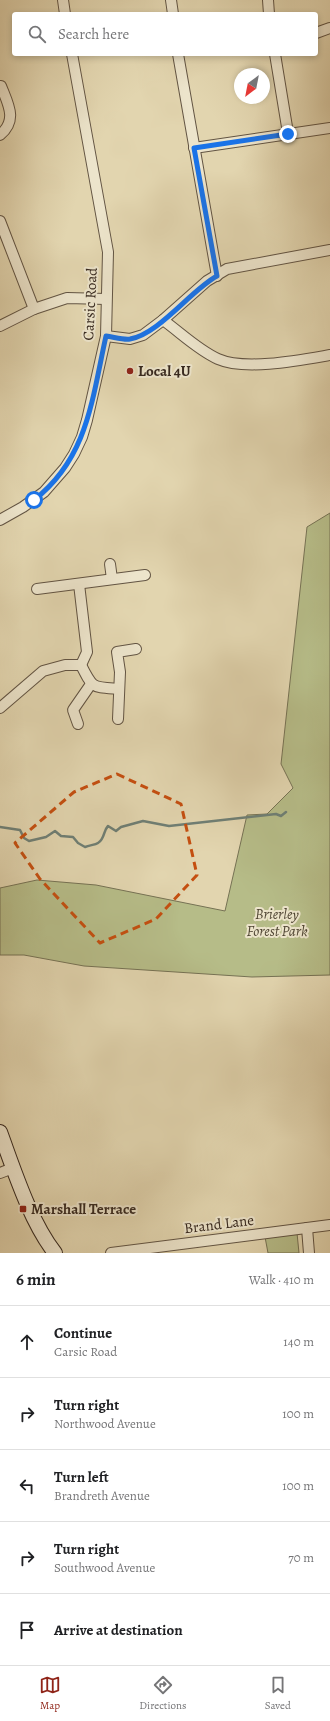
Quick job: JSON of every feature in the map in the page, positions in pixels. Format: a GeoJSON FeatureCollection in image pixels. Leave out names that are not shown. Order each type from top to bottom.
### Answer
{"type":"FeatureCollection","features":[{"type":"Feature","properties":{"kind":"main road"},"geometry":{"type":"LineString","coordinates":[[0,1132],[13,1168],[45,1241],[55,1253]]}},
{"type":"Feature","properties":{"kind":"street"},"geometry":{"type":"LineString","coordinates":[[63,0],[65,12]]}},
{"type":"Feature","properties":{"kind":"street"},"geometry":{"type":"LineString","coordinates":[[171,0],[173,12]]}},
{"type":"Feature","properties":{"kind":"street"},"geometry":{"type":"LineString","coordinates":[[268,0],[269,12]]}},
{"type":"Feature","properties":{"kind":"street"},"geometry":{"type":"LineString","coordinates":[[318,32],[330,28]]}},
{"type":"Feature","properties":{"kind":"street","name":"Carsic Road"},"geometry":{"type":"LineString","coordinates":[[0,520],[23,507],[44,492],[62,472],[74,454],[82,437],[87,420],[106,336],[108,252],[72,56]]}},
{"type":"Feature","properties":{"kind":"street"},"geometry":{"type":"LineString","coordinates":[[178,56],[217,276]]}},
{"type":"Feature","properties":{"kind":"street"},"geometry":{"type":"LineString","coordinates":[[275,56],[288,134]]}},
{"type":"Feature","properties":{"kind":"street"},"geometry":{"type":"LineString","coordinates":[[0,135],[6,130],[10,120],[10,110],[1,86]]}},
{"type":"Feature","properties":{"kind":"street"},"geometry":{"type":"LineString","coordinates":[[194,148],[330,128]]}},
{"type":"Feature","properties":{"kind":"street"},"geometry":{"type":"LineString","coordinates":[[0,221],[34,309]]}},
{"type":"Feature","properties":{"kind":"street"},"geometry":{"type":"LineString","coordinates":[[106,336],[130,339],[143,335],[163,320],[208,281],[227,269],[247,264],[330,250]]}},
{"type":"Feature","properties":{"kind":"street"},"geometry":{"type":"LineString","coordinates":[[0,326],[34,309],[67,298],[106,299]]}},
{"type":"Feature","properties":{"kind":"street"},"geometry":{"type":"LineString","coordinates":[[163,320],[196,345],[219,359],[248,364],[294,361],[330,355]]}},
{"type":"Feature","properties":{"kind":"street"},"geometry":{"type":"LineString","coordinates":[[110,564],[112,579]]}},
{"type":"Feature","properties":{"kind":"street"},"geometry":{"type":"LineString","coordinates":[[36,589],[145,574]]}},
{"type":"Feature","properties":{"kind":"street"},"geometry":{"type":"LineString","coordinates":[[79,584],[87,652],[81,665]]}},
{"type":"Feature","properties":{"kind":"street"},"geometry":{"type":"LineString","coordinates":[[118,719],[120,672],[118,652],[136,649]]}},
{"type":"Feature","properties":{"kind":"street"},"geometry":{"type":"LineString","coordinates":[[0,708],[43,671],[65,665],[81,665]]}},
{"type":"Feature","properties":{"kind":"street"},"geometry":{"type":"LineString","coordinates":[[81,665],[91,684],[96,688],[119,689]]}},
{"type":"Feature","properties":{"kind":"street"},"geometry":{"type":"LineString","coordinates":[[78,724],[73,710],[91,684]]}},
{"type":"Feature","properties":{"kind":"street"},"geometry":{"type":"LineString","coordinates":[[0,1173],[13,1168]]}},
{"type":"Feature","properties":{"kind":"street","name":"Brand Lane"},"geometry":{"type":"LineString","coordinates":[[111,1253],[330,1225]]}},
{"type":"Feature","properties":{"kind":"street"},"geometry":{"type":"LineString","coordinates":[[306,1228],[310,1253]]}},
{"type":"Feature","properties":{"kind":"highlighted area"},"geometry":{"type":"Polygon","coordinates":[[[117,774],[181,804],[197,875],[156,919],[100,943],[40,879],[15,843],[74,792],[117,774]]]}},
{"type":"Feature","properties":{"kind":"green space","name":"Brierley Forest Park"},"geometry":{"type":"Polygon","coordinates":[[[330,513],[330,975],[252,977],[84,966],[24,955],[0,955],[0,888],[37,880],[96,885],[225,911],[247,815],[267,814],[293,788],[281,764],[307,527],[330,513]]]}},
{"type":"Feature","properties":{"kind":"green space"},"geometry":{"type":"Polygon","coordinates":[[[297,1233],[299,1253],[268,1253],[265,1237],[297,1233]]]}},
{"type":"Feature","properties":{"kind":"waterway"},"geometry":{"type":"LineString","coordinates":[[0,827],[20,830],[24,838],[29,841],[46,837],[55,831],[61,836],[73,837],[78,843],[85,847],[98,843],[103,837],[108,826],[116,831],[121,827],[143,821],[169,826],[276,814],[281,816],[286,812]]}},
{"type":"Feature","properties":{"kind":"place","name":"Local 4U"},"geometry":{"type":"Point","coordinates":[130,371]}},
{"type":"Feature","properties":{"kind":"place","name":"Marshall Terrace"},"geometry":{"type":"Point","coordinates":[23,1209]}},
{"type":"Feature","properties":{"kind":"route"},"geometry":{"type":"LineString","coordinates":[[34,500],[44,492],[65,468],[82,437],[106,336],[130,339],[143,335],[163,320],[208,281],[217,276],[194,148],[288,134]]}}]}
